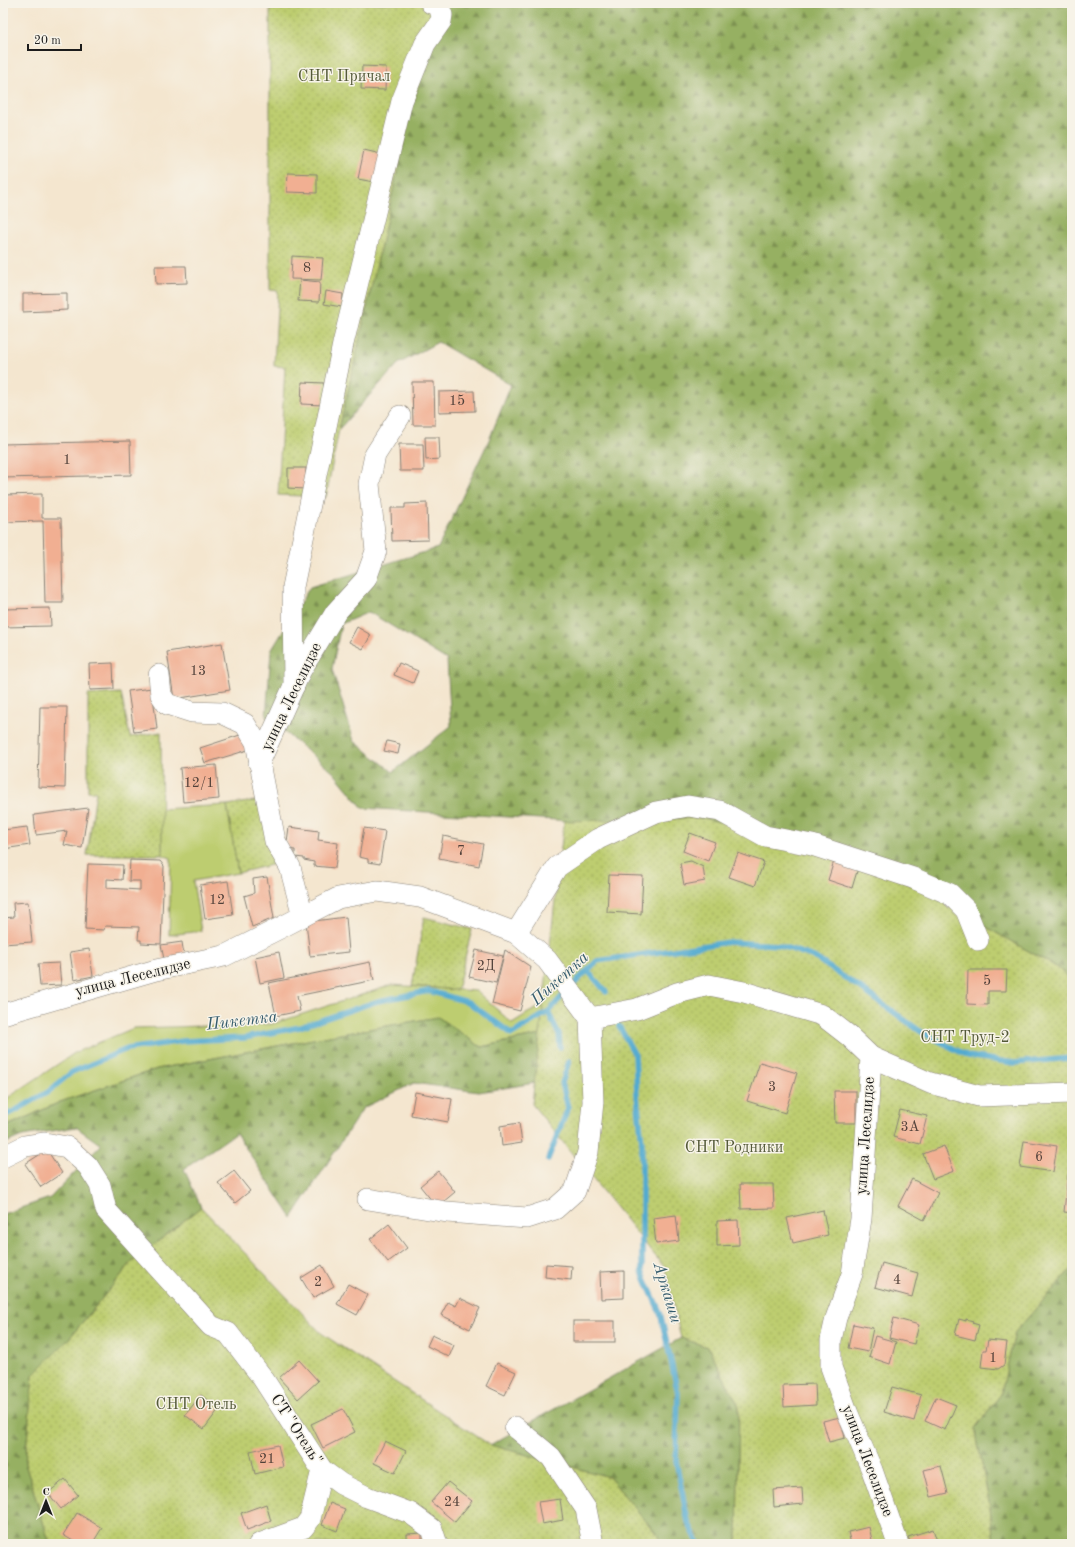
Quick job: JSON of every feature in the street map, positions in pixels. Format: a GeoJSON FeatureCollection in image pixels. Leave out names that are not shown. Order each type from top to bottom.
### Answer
{"type":"FeatureCollection","features":[{"type":"Feature","properties":{"kind":"street"},"geometry":{"type":"LineString","coordinates":[[294,686],[293,587],[343,344],[402,101],[425,44],[440,21],[442,15],[437,4]]}},
{"type":"Feature","properties":{"kind":"street","name":"улица Леселидзе"},"geometry":{"type":"LineString","coordinates":[[259,763],[301,670],[336,612],[366,579],[376,551],[369,484],[375,455],[400,416]]}},
{"type":"Feature","properties":{"kind":"street","name":"улица Леселидзе"},"geometry":{"type":"LineString","coordinates":[[159,675],[161,695],[167,704],[192,712],[222,713],[245,724],[256,742],[275,841],[290,867],[303,916]]}},
{"type":"Feature","properties":{"kind":"street"},"geometry":{"type":"LineString","coordinates":[[516,933],[557,867],[598,839],[656,812],[688,806],[720,811],[765,836],[812,845],[913,878],[950,894],[966,910],[978,940]]}},
{"type":"Feature","properties":{"kind":"street","name":"улица Леселидзе"},"geometry":{"type":"LineString","coordinates":[[3,1014],[156,970],[224,956],[338,898],[377,891],[420,897],[516,933],[547,960],[590,1018],[637,1009],[677,993],[709,985],[744,992],[822,1015],[849,1036],[871,1057],[861,1219],[852,1274],[836,1318],[831,1340],[831,1367],[848,1414],[872,1470],[898,1544]]}},
{"type":"Feature","properties":{"kind":"street"},"geometry":{"type":"LineString","coordinates":[[368,1199],[447,1212],[527,1218],[555,1209],[575,1190],[588,1152],[593,1102],[590,1018]]}},
{"type":"Feature","properties":{"kind":"street"},"geometry":{"type":"LineString","coordinates":[[871,1057],[930,1083],[979,1096],[1072,1093]]}},
{"type":"Feature","properties":{"kind":"street","name":"СТ \"Отель\""},"geometry":{"type":"LineString","coordinates":[[3,1157],[25,1146],[45,1143],[67,1147],[88,1166],[100,1185],[106,1210],[211,1326],[228,1333],[262,1377],[322,1470],[341,1484],[367,1497],[410,1513],[432,1529],[437,1544]]}},
{"type":"Feature","properties":{"kind":"street"},"geometry":{"type":"LineString","coordinates":[[515,1426],[551,1457],[586,1509],[593,1544]]}},
{"type":"Feature","properties":{"kind":"street"},"geometry":{"type":"LineString","coordinates":[[259,1544],[303,1528],[310,1519],[322,1470]]}},
{"type":"Feature","properties":{"kind":"green space","name":"СНТ Причал"},"geometry":{"type":"Polygon","coordinates":[[[270,3],[443,3],[410,113],[339,429],[326,497],[278,495],[285,367],[274,366],[278,291],[270,290],[270,3]]]}},
{"type":"Feature","properties":{"kind":"green space"},"geometry":{"type":"Polygon","coordinates":[[[443,3],[1072,3],[1072,981],[1060,969],[862,857],[557,820],[363,808],[333,772],[266,717],[271,651],[310,587],[438,548],[489,440],[511,385],[438,342],[398,364],[339,429],[410,113],[443,3]],[[369,612],[341,624],[332,669],[354,741],[393,772],[451,726],[447,660],[369,612]]]}},
{"type":"Feature","properties":{"kind":"green space"},"geometry":{"type":"Polygon","coordinates":[[[121,693],[130,737],[161,732],[162,855],[87,855],[96,792],[88,791],[88,695],[121,693]]]}},
{"type":"Feature","properties":{"kind":"green space"},"geometry":{"type":"Polygon","coordinates":[[[262,800],[275,864],[238,873],[227,805],[262,800]]]}},
{"type":"Feature","properties":{"kind":"green space"},"geometry":{"type":"Polygon","coordinates":[[[227,805],[238,873],[193,881],[201,931],[169,935],[171,858],[162,855],[161,809],[227,805]]]}},
{"type":"Feature","properties":{"kind":"green space","name":"СНТ Труд-2"},"geometry":{"type":"Polygon","coordinates":[[[703,818],[862,857],[1060,969],[1072,981],[1072,1268],[1015,1332],[1001,1394],[975,1428],[990,1508],[994,1544],[737,1544],[739,1406],[708,1347],[681,1338],[665,1268],[532,1104],[564,821],[703,818]]]}},
{"type":"Feature","properties":{"kind":"green space"},"geometry":{"type":"Polygon","coordinates":[[[424,917],[472,929],[457,990],[412,986],[424,917]]]}},
{"type":"Feature","properties":{"kind":"green space"},"geometry":{"type":"Polygon","coordinates":[[[392,985],[476,991],[512,1023],[544,1005],[540,1035],[481,1047],[427,1019],[157,1069],[60,1102],[3,1128],[3,1101],[76,1052],[134,1028],[272,1024],[392,985]]]}},
{"type":"Feature","properties":{"kind":"green space"},"geometry":{"type":"Polygon","coordinates":[[[438,1017],[481,1047],[540,1035],[535,1083],[479,1092],[414,1083],[363,1108],[292,1218],[236,1133],[184,1169],[201,1207],[132,1262],[68,1340],[33,1375],[25,1463],[50,1544],[3,1544],[3,1214],[50,1198],[101,1145],[76,1127],[22,1136],[3,1144],[3,1128],[60,1102],[157,1069],[438,1017]]]}},
{"type":"Feature","properties":{"kind":"green space","name":"СНТ Отель"},"geometry":{"type":"Polygon","coordinates":[[[201,1207],[321,1333],[490,1445],[609,1477],[665,1544],[50,1544],[25,1463],[33,1375],[68,1340],[132,1262],[201,1207]]]}},
{"type":"Feature","properties":{"kind":"green space"},"geometry":{"type":"Polygon","coordinates":[[[1072,1268],[1072,1544],[994,1544],[990,1508],[975,1428],[1001,1394],[1015,1332],[1072,1268]]]}},
{"type":"Feature","properties":{"kind":"green space"},"geometry":{"type":"Polygon","coordinates":[[[681,1338],[708,1347],[739,1406],[737,1544],[665,1544],[609,1477],[490,1445],[681,1338]]]}},
{"type":"Feature","properties":{"kind":"building"},"geometry":{"type":"Polygon","coordinates":[[[362,66],[386,67],[385,90],[361,89],[362,66]]]}},
{"type":"Feature","properties":{"kind":"building"},"geometry":{"type":"Polygon","coordinates":[[[364,150],[385,155],[379,183],[358,179],[364,150]]]}},
{"type":"Feature","properties":{"kind":"building"},"geometry":{"type":"Polygon","coordinates":[[[288,173],[317,174],[317,193],[287,192],[288,173]]]}},
{"type":"Feature","properties":{"kind":"building"},"geometry":{"type":"Polygon","coordinates":[[[292,256],[323,258],[321,280],[291,279],[292,256]]]}},
{"type":"Feature","properties":{"kind":"building"},"geometry":{"type":"Polygon","coordinates":[[[155,266],[186,266],[187,283],[156,284],[155,266]]]}},
{"type":"Feature","properties":{"kind":"building"},"geometry":{"type":"Polygon","coordinates":[[[300,280],[320,282],[319,302],[298,301],[300,280]]]}},
{"type":"Feature","properties":{"kind":"building"},"geometry":{"type":"Polygon","coordinates":[[[326,291],[343,294],[342,307],[324,304],[326,291]]]}},
{"type":"Feature","properties":{"kind":"building"},"geometry":{"type":"Polygon","coordinates":[[[67,293],[67,310],[23,312],[23,294],[67,293]]]}},
{"type":"Feature","properties":{"kind":"building"},"geometry":{"type":"Polygon","coordinates":[[[302,382],[324,383],[323,405],[301,404],[302,382]]]}},
{"type":"Feature","properties":{"kind":"building"},"geometry":{"type":"Polygon","coordinates":[[[412,382],[434,382],[435,425],[413,425],[412,382]]]}},
{"type":"Feature","properties":{"kind":"building"},"geometry":{"type":"Polygon","coordinates":[[[474,391],[475,411],[439,412],[439,392],[474,391]]]}},
{"type":"Feature","properties":{"kind":"building"},"geometry":{"type":"Polygon","coordinates":[[[425,437],[439,437],[440,459],[426,460],[425,437]]]}},
{"type":"Feature","properties":{"kind":"building"},"geometry":{"type":"Polygon","coordinates":[[[130,441],[131,475],[3,478],[3,444],[130,441]]]}},
{"type":"Feature","properties":{"kind":"building"},"geometry":{"type":"Polygon","coordinates":[[[399,444],[423,444],[424,471],[400,471],[399,444]]]}},
{"type":"Feature","properties":{"kind":"building"},"geometry":{"type":"Polygon","coordinates":[[[288,468],[306,468],[305,489],[288,488],[288,468]]]}},
{"type":"Feature","properties":{"kind":"building"},"geometry":{"type":"Polygon","coordinates":[[[42,494],[42,518],[61,518],[63,603],[45,603],[43,521],[3,522],[3,495],[42,494]]]}},
{"type":"Feature","properties":{"kind":"building"},"geometry":{"type":"Polygon","coordinates":[[[427,503],[428,540],[392,541],[391,508],[405,508],[405,504],[427,503]]]}},
{"type":"Feature","properties":{"kind":"building"},"geometry":{"type":"Polygon","coordinates":[[[50,608],[51,626],[3,627],[3,609],[50,608]]]}},
{"type":"Feature","properties":{"kind":"building"},"geometry":{"type":"Polygon","coordinates":[[[357,627],[371,635],[363,649],[349,642],[357,627]]]}},
{"type":"Feature","properties":{"kind":"building"},"geometry":{"type":"Polygon","coordinates":[[[222,643],[230,690],[174,699],[167,652],[222,643]]]}},
{"type":"Feature","properties":{"kind":"building"},"geometry":{"type":"Polygon","coordinates":[[[113,663],[114,689],[90,690],[89,664],[113,663]]]}},
{"type":"Feature","properties":{"kind":"building"},"geometry":{"type":"Polygon","coordinates":[[[399,663],[418,671],[413,683],[394,675],[399,663]]]}},
{"type":"Feature","properties":{"kind":"building"},"geometry":{"type":"Polygon","coordinates":[[[152,688],[157,729],[134,732],[128,691],[152,688]]]}},
{"type":"Feature","properties":{"kind":"building"},"geometry":{"type":"Polygon","coordinates":[[[40,707],[67,707],[65,788],[38,787],[40,707]]]}},
{"type":"Feature","properties":{"kind":"building"},"geometry":{"type":"Polygon","coordinates":[[[243,734],[248,750],[205,763],[200,748],[243,734]]]}},
{"type":"Feature","properties":{"kind":"building"},"geometry":{"type":"Polygon","coordinates":[[[387,741],[400,744],[398,754],[384,751],[387,741]]]}},
{"type":"Feature","properties":{"kind":"building"},"geometry":{"type":"Polygon","coordinates":[[[216,765],[219,799],[183,802],[180,768],[216,765]]]}},
{"type":"Feature","properties":{"kind":"building"},"geometry":{"type":"Polygon","coordinates":[[[88,808],[82,848],[64,845],[67,831],[36,835],[34,815],[88,808]]]}},
{"type":"Feature","properties":{"kind":"building"},"geometry":{"type":"Polygon","coordinates":[[[27,827],[30,845],[3,849],[3,830],[27,827]]]}},
{"type":"Feature","properties":{"kind":"building"},"geometry":{"type":"Polygon","coordinates":[[[289,827],[319,831],[318,840],[338,843],[335,868],[314,866],[314,862],[304,860],[304,858],[295,857],[295,850],[286,849],[289,827]]]}},
{"type":"Feature","properties":{"kind":"building"},"geometry":{"type":"Polygon","coordinates":[[[364,828],[385,831],[380,864],[368,862],[368,859],[359,857],[364,828]]]}},
{"type":"Feature","properties":{"kind":"building"},"geometry":{"type":"Polygon","coordinates":[[[690,833],[715,842],[708,861],[683,851],[690,833]]]}},
{"type":"Feature","properties":{"kind":"building"},"geometry":{"type":"Polygon","coordinates":[[[443,836],[483,844],[479,866],[439,858],[443,836]]]}},
{"type":"Feature","properties":{"kind":"building"},"geometry":{"type":"Polygon","coordinates":[[[738,853],[764,862],[755,886],[729,877],[738,853]]]}},
{"type":"Feature","properties":{"kind":"building"},"geometry":{"type":"Polygon","coordinates":[[[130,860],[160,861],[164,866],[161,944],[141,943],[141,940],[138,940],[139,927],[105,926],[104,930],[85,929],[88,864],[123,865],[122,880],[107,879],[107,888],[140,890],[140,881],[129,881],[130,860]]]}},
{"type":"Feature","properties":{"kind":"building"},"geometry":{"type":"Polygon","coordinates":[[[691,861],[703,867],[705,881],[684,885],[680,863],[691,861]]]}},
{"type":"Feature","properties":{"kind":"building"},"geometry":{"type":"Polygon","coordinates":[[[834,861],[858,868],[852,888],[828,880],[834,861]]]}},
{"type":"Feature","properties":{"kind":"building"},"geometry":{"type":"Polygon","coordinates":[[[609,875],[643,876],[641,914],[607,912],[609,875]]]}},
{"type":"Feature","properties":{"kind":"building"},"geometry":{"type":"Polygon","coordinates":[[[267,877],[274,918],[252,927],[244,896],[254,893],[253,879],[267,877]]]}},
{"type":"Feature","properties":{"kind":"building"},"geometry":{"type":"Polygon","coordinates":[[[228,881],[233,915],[205,919],[200,885],[228,881]]]}},
{"type":"Feature","properties":{"kind":"building"},"geometry":{"type":"Polygon","coordinates":[[[28,902],[32,942],[3,944],[3,918],[14,917],[13,903],[28,902]]]}},
{"type":"Feature","properties":{"kind":"building"},"geometry":{"type":"Polygon","coordinates":[[[346,917],[349,952],[310,956],[306,922],[346,917]]]}},
{"type":"Feature","properties":{"kind":"building"},"geometry":{"type":"Polygon","coordinates":[[[182,942],[184,956],[164,959],[161,945],[182,942]]]}},
{"type":"Feature","properties":{"kind":"building"},"geometry":{"type":"Polygon","coordinates":[[[89,949],[93,976],[74,980],[70,952],[89,949]]]}},
{"type":"Feature","properties":{"kind":"building"},"geometry":{"type":"Polygon","coordinates":[[[476,950],[503,956],[496,983],[469,977],[476,950]]]}},
{"type":"Feature","properties":{"kind":"building"},"geometry":{"type":"Polygon","coordinates":[[[505,950],[531,967],[520,1011],[492,1004],[505,950]]]}},
{"type":"Feature","properties":{"kind":"building"},"geometry":{"type":"Polygon","coordinates":[[[279,952],[284,978],[260,983],[255,957],[279,952]]]}},
{"type":"Feature","properties":{"kind":"building"},"geometry":{"type":"Polygon","coordinates":[[[370,962],[374,980],[297,996],[300,1011],[276,1016],[269,983],[370,962]]]}},
{"type":"Feature","properties":{"kind":"building"},"geometry":{"type":"Polygon","coordinates":[[[59,963],[61,985],[40,986],[38,964],[59,963]]]}},
{"type":"Feature","properties":{"kind":"building"},"geometry":{"type":"Polygon","coordinates":[[[968,970],[1007,970],[1006,991],[988,991],[988,1005],[967,1004],[968,970]]]}},
{"type":"Feature","properties":{"kind":"building"},"geometry":{"type":"Polygon","coordinates":[[[760,1062],[797,1073],[785,1113],[747,1101],[760,1062]]]}},
{"type":"Feature","properties":{"kind":"building"},"geometry":{"type":"Polygon","coordinates":[[[834,1091],[856,1091],[856,1123],[835,1123],[834,1091]]]}},
{"type":"Feature","properties":{"kind":"building"},"geometry":{"type":"Polygon","coordinates":[[[415,1092],[452,1099],[448,1122],[411,1115],[415,1092]]]}},
{"type":"Feature","properties":{"kind":"building"},"geometry":{"type":"Polygon","coordinates":[[[900,1110],[927,1116],[920,1144],[893,1137],[900,1110]]]}},
{"type":"Feature","properties":{"kind":"building"},"geometry":{"type":"Polygon","coordinates":[[[519,1123],[522,1143],[502,1146],[500,1126],[519,1123]]]}},
{"type":"Feature","properties":{"kind":"building"},"geometry":{"type":"Polygon","coordinates":[[[1024,1141],[1057,1146],[1053,1172],[1020,1167],[1024,1141]]]}},
{"type":"Feature","properties":{"kind":"building"},"geometry":{"type":"Polygon","coordinates":[[[944,1146],[954,1171],[933,1179],[923,1154],[944,1146]]]}},
{"type":"Feature","properties":{"kind":"building"},"geometry":{"type":"Polygon","coordinates":[[[47,1150],[62,1173],[41,1187],[25,1164],[47,1150]]]}},
{"type":"Feature","properties":{"kind":"building"},"geometry":{"type":"Polygon","coordinates":[[[234,1171],[250,1191],[235,1203],[218,1183],[234,1171]]]}},
{"type":"Feature","properties":{"kind":"building"},"geometry":{"type":"Polygon","coordinates":[[[438,1171],[455,1192],[437,1207],[420,1186],[438,1171]]]}},
{"type":"Feature","properties":{"kind":"building"},"geometry":{"type":"Polygon","coordinates":[[[1068,1174],[1072,1175],[1072,1213],[1064,1212],[1068,1174]]]}},
{"type":"Feature","properties":{"kind":"building"},"geometry":{"type":"Polygon","coordinates":[[[912,1179],[938,1193],[924,1220],[898,1206],[912,1179]]]}},
{"type":"Feature","properties":{"kind":"building"},"geometry":{"type":"Polygon","coordinates":[[[740,1184],[773,1184],[774,1208],[741,1209],[740,1184]]]}},
{"type":"Feature","properties":{"kind":"building"},"geometry":{"type":"Polygon","coordinates":[[[823,1210],[828,1235],[793,1243],[787,1218],[823,1210]]]}},
{"type":"Feature","properties":{"kind":"building"},"geometry":{"type":"Polygon","coordinates":[[[676,1215],[679,1241],[656,1244],[653,1218],[676,1215]]]}},
{"type":"Feature","properties":{"kind":"building"},"geometry":{"type":"Polygon","coordinates":[[[738,1220],[739,1245],[717,1246],[717,1221],[738,1220]]]}},
{"type":"Feature","properties":{"kind":"building"},"geometry":{"type":"Polygon","coordinates":[[[389,1224],[407,1248],[388,1262],[370,1239],[389,1224]]]}},
{"type":"Feature","properties":{"kind":"building"},"geometry":{"type":"Polygon","coordinates":[[[882,1263],[918,1273],[912,1297],[875,1287],[882,1263]]]}},
{"type":"Feature","properties":{"kind":"building"},"geometry":{"type":"Polygon","coordinates":[[[546,1264],[572,1266],[571,1280],[545,1277],[546,1264]]]}},
{"type":"Feature","properties":{"kind":"building"},"geometry":{"type":"Polygon","coordinates":[[[322,1265],[334,1286],[313,1298],[301,1278],[322,1265]]]}},
{"type":"Feature","properties":{"kind":"building"},"geometry":{"type":"Polygon","coordinates":[[[624,1271],[624,1298],[601,1299],[600,1272],[624,1271]]]}},
{"type":"Feature","properties":{"kind":"building"},"geometry":{"type":"Polygon","coordinates":[[[348,1284],[368,1295],[357,1315],[337,1304],[348,1284]]]}},
{"type":"Feature","properties":{"kind":"building"},"geometry":{"type":"Polygon","coordinates":[[[460,1298],[480,1308],[470,1329],[441,1315],[448,1302],[456,1306],[460,1298]]]}},
{"type":"Feature","properties":{"kind":"building"},"geometry":{"type":"Polygon","coordinates":[[[894,1318],[919,1325],[914,1344],[889,1338],[894,1318]]]}},
{"type":"Feature","properties":{"kind":"building"},"geometry":{"type":"Polygon","coordinates":[[[959,1319],[973,1321],[972,1323],[979,1325],[975,1340],[955,1335],[959,1319]]]}},
{"type":"Feature","properties":{"kind":"building"},"geometry":{"type":"Polygon","coordinates":[[[573,1321],[615,1321],[615,1342],[573,1342],[573,1321]]]}},
{"type":"Feature","properties":{"kind":"building"},"geometry":{"type":"Polygon","coordinates":[[[853,1324],[873,1328],[868,1352],[848,1348],[853,1324]]]}},
{"type":"Feature","properties":{"kind":"building"},"geometry":{"type":"Polygon","coordinates":[[[432,1335],[454,1345],[449,1357],[427,1346],[432,1335]]]}},
{"type":"Feature","properties":{"kind":"building"},"geometry":{"type":"Polygon","coordinates":[[[875,1336],[896,1342],[890,1364],[869,1357],[875,1336]]]}},
{"type":"Feature","properties":{"kind":"building"},"geometry":{"type":"Polygon","coordinates":[[[988,1340],[1007,1342],[1004,1365],[998,1369],[981,1367],[983,1350],[986,1350],[988,1340]]]}},
{"type":"Feature","properties":{"kind":"building"},"geometry":{"type":"Polygon","coordinates":[[[299,1360],[318,1381],[298,1399],[279,1378],[299,1360]]]}},
{"type":"Feature","properties":{"kind":"building"},"geometry":{"type":"Polygon","coordinates":[[[497,1363],[516,1372],[505,1395],[486,1386],[497,1363]]]}},
{"type":"Feature","properties":{"kind":"building"},"geometry":{"type":"Polygon","coordinates":[[[815,1384],[816,1405],[784,1407],[783,1385],[815,1384]]]}},
{"type":"Feature","properties":{"kind":"building"},"geometry":{"type":"Polygon","coordinates":[[[892,1387],[921,1395],[914,1421],[884,1412],[892,1387]]]}},
{"type":"Feature","properties":{"kind":"building"},"geometry":{"type":"Polygon","coordinates":[[[201,1395],[219,1409],[204,1429],[185,1415],[201,1395]]]}},
{"type":"Feature","properties":{"kind":"building"},"geometry":{"type":"Polygon","coordinates":[[[936,1397],[956,1405],[945,1430],[925,1421],[936,1397]]]}},
{"type":"Feature","properties":{"kind":"building"},"geometry":{"type":"Polygon","coordinates":[[[343,1409],[355,1432],[323,1448],[311,1424],[343,1409]]]}},
{"type":"Feature","properties":{"kind":"building"},"geometry":{"type":"Polygon","coordinates":[[[840,1417],[845,1438],[829,1442],[823,1421],[840,1417]]]}},
{"type":"Feature","properties":{"kind":"building"},"geometry":{"type":"Polygon","coordinates":[[[385,1441],[406,1451],[395,1473],[374,1463],[385,1441]]]}},
{"type":"Feature","properties":{"kind":"building"},"geometry":{"type":"Polygon","coordinates":[[[278,1445],[283,1467],[255,1474],[250,1451],[278,1445]]]}},
{"type":"Feature","properties":{"kind":"building"},"geometry":{"type":"Polygon","coordinates":[[[941,1466],[948,1493],[931,1497],[924,1470],[941,1466]]]}},
{"type":"Feature","properties":{"kind":"building"},"geometry":{"type":"Polygon","coordinates":[[[65,1479],[78,1495],[61,1509],[48,1493],[65,1479]]]}},
{"type":"Feature","properties":{"kind":"building"},"geometry":{"type":"Polygon","coordinates":[[[448,1482],[472,1501],[455,1522],[431,1502],[448,1482]]]}},
{"type":"Feature","properties":{"kind":"building"},"geometry":{"type":"Polygon","coordinates":[[[802,1488],[803,1504],[774,1507],[773,1490],[802,1488]]]}},
{"type":"Feature","properties":{"kind":"building"},"geometry":{"type":"Polygon","coordinates":[[[560,1499],[563,1520],[542,1524],[538,1502],[560,1499]]]}},
{"type":"Feature","properties":{"kind":"building"},"geometry":{"type":"Polygon","coordinates":[[[330,1503],[345,1509],[337,1531],[322,1525],[330,1503]]]}},
{"type":"Feature","properties":{"kind":"building"},"geometry":{"type":"Polygon","coordinates":[[[266,1504],[271,1521],[247,1530],[241,1513],[266,1504]]]}},
{"type":"Feature","properties":{"kind":"building"},"geometry":{"type":"Polygon","coordinates":[[[77,1513],[102,1528],[92,1544],[78,1544],[63,1535],[77,1513]]]}},
{"type":"Feature","properties":{"kind":"building"},"geometry":{"type":"Polygon","coordinates":[[[869,1527],[873,1544],[851,1544],[848,1532],[869,1527]]]}},
{"type":"Feature","properties":{"kind":"building"},"geometry":{"type":"Polygon","coordinates":[[[933,1529],[938,1544],[911,1544],[908,1537],[933,1529]]]}},
{"type":"Feature","properties":{"kind":"building"},"geometry":{"type":"Polygon","coordinates":[[[422,1533],[422,1544],[407,1544],[407,1534],[422,1533]]]}},
{"type":"Feature","properties":{"kind":"building"},"geometry":{"type":"Polygon","coordinates":[[[559,1541],[559,1544],[534,1544],[534,1542],[559,1541]]]}},
{"type":"Feature","properties":{"kind":"waterway","name":"Пикетка"},"geometry":{"type":"LineString","coordinates":[[572,986],[597,961],[729,942],[779,945],[814,957],[920,1031],[968,1056],[1014,1063],[1072,1058]]}},
{"type":"Feature","properties":{"kind":"waterway"},"geometry":{"type":"LineString","coordinates":[[588,971],[606,992]]}},
{"type":"Feature","properties":{"kind":"waterway","name":"Пикетка"},"geometry":{"type":"LineString","coordinates":[[3,1116],[48,1092],[72,1072],[127,1049],[183,1041],[245,1038],[300,1027],[378,1001],[429,991],[468,1002],[512,1034],[548,1012],[566,992]]}},
{"type":"Feature","properties":{"kind":"waterway"},"geometry":{"type":"LineString","coordinates":[[548,1012],[559,1034],[560,1047]]}},
{"type":"Feature","properties":{"kind":"waterway","name":"Аркаши"},"geometry":{"type":"LineString","coordinates":[[619,1026],[635,1055],[642,1143],[642,1272],[660,1312],[678,1393],[676,1461],[688,1522],[699,1544]]}},
{"type":"Feature","properties":{"kind":"waterway"},"geometry":{"type":"LineString","coordinates":[[548,1159],[568,1108],[562,1083],[569,1061]]}},
{"type":"Feature","properties":{"kind":"park label","name":"СНТ Родники"},"geometry":{"type":"Point","coordinates":[734,1148]}}]}
